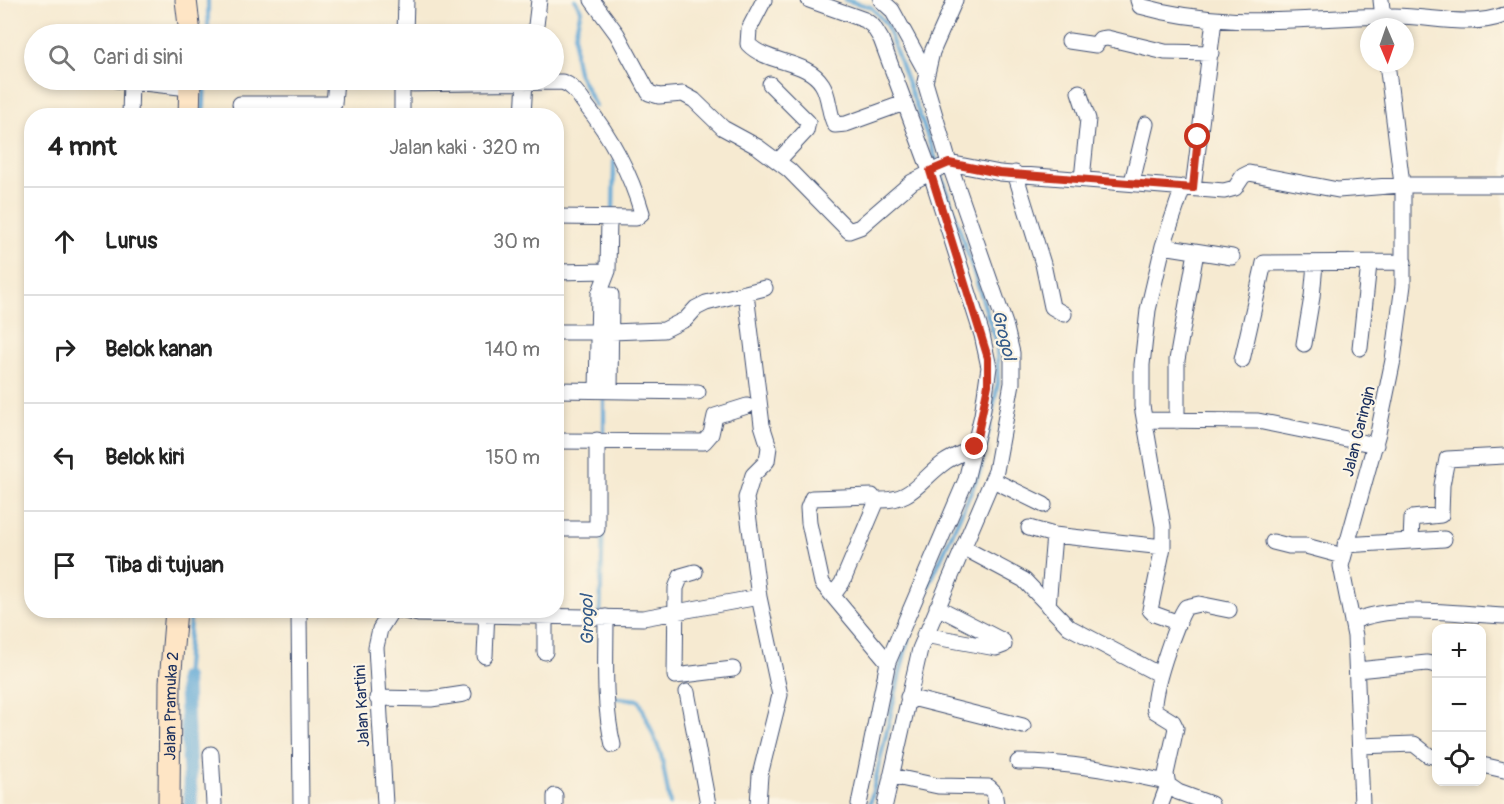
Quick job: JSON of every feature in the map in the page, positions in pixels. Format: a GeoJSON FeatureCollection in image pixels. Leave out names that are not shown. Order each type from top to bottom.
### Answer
{"type":"FeatureCollection","features":[{"type":"Feature","properties":{"kind":"main road"},"geometry":{"type":"LineString","coordinates":[[186,0],[189,24]]}},
{"type":"Feature","properties":{"kind":"main road"},"geometry":{"type":"LineString","coordinates":[[185,90],[188,108]]}},
{"type":"Feature","properties":{"kind":"main road","name":"Jalan Pramuka 2"},"geometry":{"type":"LineString","coordinates":[[169,804],[171,682],[175,618]]}},
{"type":"Feature","properties":{"kind":"street"},"geometry":{"type":"LineString","coordinates":[[405,24],[406,0]]}},
{"type":"Feature","properties":{"kind":"street"},"geometry":{"type":"LineString","coordinates":[[536,24],[539,0]]}},
{"type":"Feature","properties":{"kind":"street"},"geometry":{"type":"LineString","coordinates":[[592,0],[617,34],[649,93],[659,96],[678,93],[688,96],[723,128],[778,161],[849,231],[860,227],[902,189],[948,163],[1015,173],[1232,190],[1249,173],[1338,190],[1401,185],[1504,185]]}},
{"type":"Feature","properties":{"kind":"street"},"geometry":{"type":"LineString","coordinates":[[764,0],[749,29],[748,44],[760,52],[812,75],[821,82],[835,125],[841,126],[904,103]]}},
{"type":"Feature","properties":{"kind":"street"},"geometry":{"type":"LineString","coordinates":[[809,0],[856,16],[873,26],[881,39],[931,171],[988,358],[988,385],[975,447],[961,492],[936,545],[888,662],[859,804]]}},
{"type":"Feature","properties":{"kind":"street"},"geometry":{"type":"LineString","coordinates":[[881,0],[892,10],[926,72],[929,102],[948,163],[992,282],[1012,353],[1012,383],[993,480],[924,635],[908,696],[885,804]]}},
{"type":"Feature","properties":{"kind":"street"},"geometry":{"type":"LineString","coordinates":[[926,72],[938,36],[955,0]]}},
{"type":"Feature","properties":{"kind":"street"},"geometry":{"type":"LineString","coordinates":[[1138,0],[1140,6],[1162,12],[1214,20],[1360,22]]}},
{"type":"Feature","properties":{"kind":"street"},"geometry":{"type":"LineString","coordinates":[[1381,0],[1383,18]]}},
{"type":"Feature","properties":{"kind":"street"},"geometry":{"type":"LineString","coordinates":[[1414,22],[1480,21],[1504,15]]}},
{"type":"Feature","properties":{"kind":"street"},"geometry":{"type":"LineString","coordinates":[[1179,623],[1154,614],[1150,610],[1163,547],[1163,526],[1141,392],[1144,334],[1164,246],[1188,187],[1211,53],[1214,20]]}},
{"type":"Feature","properties":{"kind":"street"},"geometry":{"type":"LineString","coordinates":[[1069,40],[1096,45],[1100,39],[1107,38],[1165,52],[1211,53]]}},
{"type":"Feature","properties":{"kind":"street","name":"Jalan Caringin"},"geometry":{"type":"LineString","coordinates":[[1362,804],[1357,670],[1352,622],[1341,575],[1344,551],[1376,445],[1393,360],[1404,262],[1401,185],[1388,72]]}},
{"type":"Feature","properties":{"kind":"street"},"geometry":{"type":"LineString","coordinates":[[564,83],[567,83],[608,133],[625,165],[642,213],[636,218],[564,217]]}},
{"type":"Feature","properties":{"kind":"street"},"geometry":{"type":"LineString","coordinates":[[770,84],[808,122],[806,131],[778,161]]}},
{"type":"Feature","properties":{"kind":"street"},"geometry":{"type":"LineString","coordinates":[[126,90],[129,108]]}},
{"type":"Feature","properties":{"kind":"street"},"geometry":{"type":"LineString","coordinates":[[240,104],[334,105],[335,90]]}},
{"type":"Feature","properties":{"kind":"street"},"geometry":{"type":"LineString","coordinates":[[401,90],[402,108]]}},
{"type":"Feature","properties":{"kind":"street"},"geometry":{"type":"LineString","coordinates":[[523,108],[524,90]]}},
{"type":"Feature","properties":{"kind":"street"},"geometry":{"type":"LineString","coordinates":[[1079,92],[1088,119],[1082,178]]}},
{"type":"Feature","properties":{"kind":"street"},"geometry":{"type":"LineString","coordinates":[[1132,182],[1146,124]]}},
{"type":"Feature","properties":{"kind":"street"},"geometry":{"type":"LineString","coordinates":[[1015,173],[1043,264],[1052,307],[1064,314]]}},
{"type":"Feature","properties":{"kind":"street"},"geometry":{"type":"LineString","coordinates":[[603,390],[604,332],[600,289],[608,271],[612,218]]}},
{"type":"Feature","properties":{"kind":"street"},"geometry":{"type":"LineString","coordinates":[[1164,246],[1232,257]]}},
{"type":"Feature","properties":{"kind":"street"},"geometry":{"type":"LineString","coordinates":[[1177,421],[1177,360],[1196,252]]}},
{"type":"Feature","properties":{"kind":"street"},"geometry":{"type":"LineString","coordinates":[[1242,360],[1264,263],[1404,262]]}},
{"type":"Feature","properties":{"kind":"street"},"geometry":{"type":"LineString","coordinates":[[1304,344],[1315,264]]}},
{"type":"Feature","properties":{"kind":"street"},"geometry":{"type":"LineString","coordinates":[[1360,348],[1370,264]]}},
{"type":"Feature","properties":{"kind":"street"},"geometry":{"type":"LineString","coordinates":[[564,272],[608,271]]}},
{"type":"Feature","properties":{"kind":"street"},"geometry":{"type":"LineString","coordinates":[[564,332],[664,330],[686,319],[696,308],[706,303],[765,288]]}},
{"type":"Feature","properties":{"kind":"street"},"geometry":{"type":"LineString","coordinates":[[746,294],[754,373],[762,425],[769,447],[767,461],[753,475],[746,498],[762,618],[780,695],[760,775],[758,804]]}},
{"type":"Feature","properties":{"kind":"street"},"geometry":{"type":"LineString","coordinates":[[604,332],[611,295]]}},
{"type":"Feature","properties":{"kind":"street"},"geometry":{"type":"LineString","coordinates":[[564,390],[698,392]]}},
{"type":"Feature","properties":{"kind":"street"},"geometry":{"type":"LineString","coordinates":[[564,441],[704,442],[711,434],[715,416],[747,406]]}},
{"type":"Feature","properties":{"kind":"street"},"geometry":{"type":"LineString","coordinates":[[1145,420],[1258,421],[1376,445]]}},
{"type":"Feature","properties":{"kind":"street"},"geometry":{"type":"LineString","coordinates":[[564,529],[597,529],[602,441]]}},
{"type":"Feature","properties":{"kind":"street"},"geometry":{"type":"LineString","coordinates":[[888,662],[822,583],[809,523],[809,502],[818,496],[872,496],[876,500],[894,501],[909,496],[946,461],[975,447]]}},
{"type":"Feature","properties":{"kind":"street"},"geometry":{"type":"LineString","coordinates":[[1411,541],[1413,518],[1441,515],[1442,485],[1447,459],[1504,456]]}},
{"type":"Feature","properties":{"kind":"street"},"geometry":{"type":"LineString","coordinates":[[993,480],[1044,505]]}},
{"type":"Feature","properties":{"kind":"street"},"geometry":{"type":"LineString","coordinates":[[833,595],[842,583],[876,500]]}},
{"type":"Feature","properties":{"kind":"street"},"geometry":{"type":"LineString","coordinates":[[1029,528],[1054,535],[1163,547]]}},
{"type":"Feature","properties":{"kind":"street"},"geometry":{"type":"LineString","coordinates":[[1048,606],[1054,535]]}},
{"type":"Feature","properties":{"kind":"street"},"geometry":{"type":"LineString","coordinates":[[1273,542],[1289,546],[1344,551],[1411,541],[1444,539]]}},
{"type":"Feature","properties":{"kind":"street"},"geometry":{"type":"LineString","coordinates":[[964,548],[1014,573],[1031,586],[1069,627],[1160,675]]}},
{"type":"Feature","properties":{"kind":"street"},"geometry":{"type":"LineString","coordinates":[[695,572],[681,576],[678,580],[674,612],[675,675],[733,669]]}},
{"type":"Feature","properties":{"kind":"street"},"geometry":{"type":"LineString","coordinates":[[564,616],[652,618],[674,612],[760,598]]}},
{"type":"Feature","properties":{"kind":"street"},"geometry":{"type":"LineString","coordinates":[[1161,804],[1177,731],[1173,722],[1157,713],[1153,707],[1160,675],[1183,611],[1190,604],[1229,610]]}},
{"type":"Feature","properties":{"kind":"street"},"geometry":{"type":"LineString","coordinates":[[924,635],[996,648],[1004,645],[1003,641],[937,608]]}},
{"type":"Feature","properties":{"kind":"street"},"geometry":{"type":"LineString","coordinates":[[1352,622],[1372,615],[1392,613],[1504,616]]}},
{"type":"Feature","properties":{"kind":"street"},"geometry":{"type":"LineString","coordinates":[[601,617],[606,698],[613,745]]}},
{"type":"Feature","properties":{"kind":"street"},"geometry":{"type":"LineString","coordinates":[[299,618],[301,804]]}},
{"type":"Feature","properties":{"kind":"street","name":"Jalan Kartini"},"geometry":{"type":"LineString","coordinates":[[385,804],[377,698],[378,636],[388,618]]}},
{"type":"Feature","properties":{"kind":"street"},"geometry":{"type":"LineString","coordinates":[[485,656],[487,618]]}},
{"type":"Feature","properties":{"kind":"street"},"geometry":{"type":"LineString","coordinates":[[545,618],[545,652]]}},
{"type":"Feature","properties":{"kind":"street"},"geometry":{"type":"LineString","coordinates":[[1357,670],[1432,664]]}},
{"type":"Feature","properties":{"kind":"street"},"geometry":{"type":"LineString","coordinates":[[687,692],[708,804]]}},
{"type":"Feature","properties":{"kind":"street"},"geometry":{"type":"LineString","coordinates":[[377,698],[431,699],[464,693]]}},
{"type":"Feature","properties":{"kind":"street"},"geometry":{"type":"LineString","coordinates":[[908,696],[1023,726]]}},
{"type":"Feature","properties":{"kind":"street"},"geometry":{"type":"LineString","coordinates":[[1360,746],[1414,744],[1432,756]]}},
{"type":"Feature","properties":{"kind":"street"},"geometry":{"type":"LineString","coordinates":[[211,754],[214,804]]}},
{"type":"Feature","properties":{"kind":"street"},"geometry":{"type":"LineString","coordinates":[[1018,762],[1057,761],[1108,769],[1167,783],[1178,792],[1211,804]]}},
{"type":"Feature","properties":{"kind":"street"},"geometry":{"type":"LineString","coordinates":[[1486,766],[1504,770]]}},
{"type":"Feature","properties":{"kind":"street"},"geometry":{"type":"LineString","coordinates":[[891,776],[938,786],[989,787],[994,792],[996,804]]}},
{"type":"Feature","properties":{"kind":"waterway"},"geometry":{"type":"LineString","coordinates":[[208,0],[208,24]]}},
{"type":"Feature","properties":{"kind":"waterway","name":"Grogol"},"geometry":{"type":"LineString","coordinates":[[575,0],[581,10],[575,34],[578,72],[595,106]]}},
{"type":"Feature","properties":{"kind":"waterway","name":"Grogol"},"geometry":{"type":"LineString","coordinates":[[845,0],[871,7],[886,24],[938,165]]}},
{"type":"Feature","properties":{"kind":"waterway"},"geometry":{"type":"LineString","coordinates":[[203,108],[204,90]]}},
{"type":"Feature","properties":{"kind":"waterway","name":"Grogol"},"geometry":{"type":"LineString","coordinates":[[613,213],[614,161]]}},
{"type":"Feature","properties":{"kind":"waterway","name":"Grogol"},"geometry":{"type":"LineString","coordinates":[[921,603],[981,469],[998,383],[997,344],[941,172]]}},
{"type":"Feature","properties":{"kind":"waterway","name":"Grogol"},"geometry":{"type":"LineString","coordinates":[[604,397],[604,438]]}},
{"type":"Feature","properties":{"kind":"waterway","name":"Grogol"},"geometry":{"type":"LineString","coordinates":[[600,615],[603,529]]}},
{"type":"Feature","properties":{"kind":"waterway"},"geometry":{"type":"LineString","coordinates":[[185,678],[190,618]]}},
{"type":"Feature","properties":{"kind":"waterway","name":"Grogol"},"geometry":{"type":"LineString","coordinates":[[870,804],[911,626]]}},
{"type":"Feature","properties":{"kind":"waterway"},"geometry":{"type":"LineString","coordinates":[[185,678],[191,804]]}},
{"type":"Feature","properties":{"kind":"waterway","name":"Grogol"},"geometry":{"type":"LineString","coordinates":[[609,697],[639,700],[661,754],[670,804]]}},
{"type":"Feature","properties":{"kind":"route"},"geometry":{"type":"LineString","coordinates":[[975,447],[988,385],[988,358],[930,171],[949,163],[999,173],[1193,188],[1198,137]]}}]}
